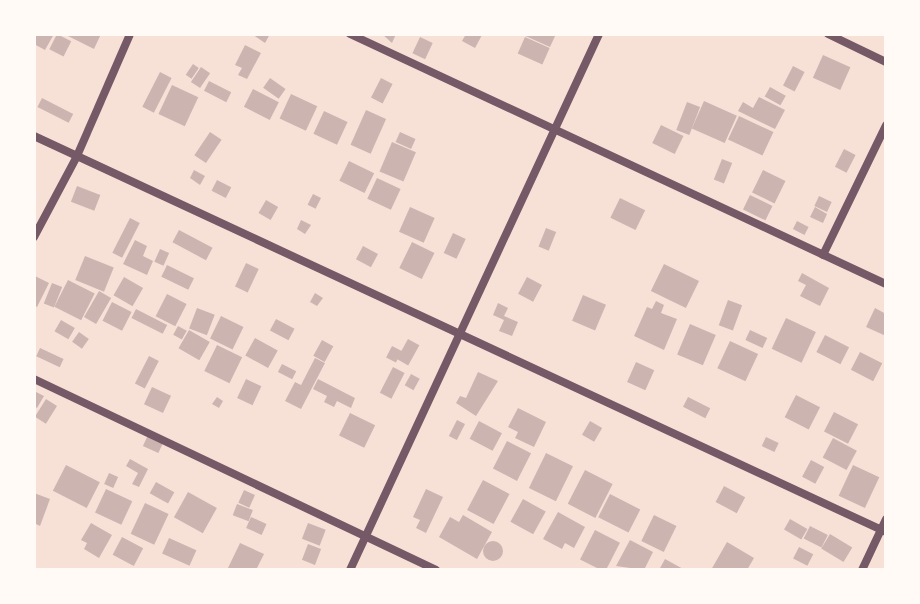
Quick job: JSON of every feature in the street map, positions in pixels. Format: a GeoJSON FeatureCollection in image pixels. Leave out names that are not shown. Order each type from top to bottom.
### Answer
{"type":"FeatureCollection","features":[{"type":"Feature","properties":{"kind":"street"},"geometry":{"type":"LineString","coordinates":[[34,237],[77,156],[130,34]]}},
{"type":"Feature","properties":{"kind":"street"},"geometry":{"type":"LineString","coordinates":[[350,34],[886,284]]}},
{"type":"Feature","properties":{"kind":"street"},"geometry":{"type":"LineString","coordinates":[[350,570],[599,34]]}},
{"type":"Feature","properties":{"kind":"street"},"geometry":{"type":"LineString","coordinates":[[828,34],[886,62]]}},
{"type":"Feature","properties":{"kind":"street"},"geometry":{"type":"LineString","coordinates":[[823,255],[886,125]]}},
{"type":"Feature","properties":{"kind":"street"},"geometry":{"type":"LineString","coordinates":[[34,136],[884,531]]}},
{"type":"Feature","properties":{"kind":"street"},"geometry":{"type":"LineString","coordinates":[[34,379],[436,570]]}},
{"type":"Feature","properties":{"kind":"street"},"geometry":{"type":"LineString","coordinates":[[862,570],[884,531],[886,519]]}},
{"type":"Feature","properties":{"kind":"building"},"geometry":{"type":"Polygon","coordinates":[[[34,34],[54,34],[45,50],[34,44],[34,34]]]}},
{"type":"Feature","properties":{"kind":"building"},"geometry":{"type":"Polygon","coordinates":[[[57,34],[71,41],[64,56],[49,49],[57,34]]]}},
{"type":"Feature","properties":{"kind":"building"},"geometry":{"type":"Polygon","coordinates":[[[64,34],[101,34],[94,49],[64,34]]]}},
{"type":"Feature","properties":{"kind":"building"},"geometry":{"type":"Polygon","coordinates":[[[252,34],[270,34],[265,43],[252,34]]]}},
{"type":"Feature","properties":{"kind":"building"},"geometry":{"type":"Polygon","coordinates":[[[382,34],[396,34],[392,43],[382,34]]]}},
{"type":"Feature","properties":{"kind":"building"},"geometry":{"type":"Polygon","coordinates":[[[466,34],[482,35],[475,48],[462,41],[466,34]]]}},
{"type":"Feature","properties":{"kind":"building"},"geometry":{"type":"Polygon","coordinates":[[[521,34],[556,34],[550,47],[521,34]]]}},
{"type":"Feature","properties":{"kind":"building"},"geometry":{"type":"Polygon","coordinates":[[[420,37],[433,43],[425,59],[412,53],[420,37]]]}},
{"type":"Feature","properties":{"kind":"building"},"geometry":{"type":"Polygon","coordinates":[[[525,37],[550,48],[542,64],[518,53],[525,37]]]}},
{"type":"Feature","properties":{"kind":"building"},"geometry":{"type":"Polygon","coordinates":[[[245,45],[261,53],[247,79],[238,75],[242,68],[235,65],[245,45]]]}},
{"type":"Feature","properties":{"kind":"building"},"geometry":{"type":"Polygon","coordinates":[[[823,55],[850,67],[840,90],[813,78],[823,55]]]}},
{"type":"Feature","properties":{"kind":"building"},"geometry":{"type":"Polygon","coordinates":[[[193,64],[199,68],[192,79],[186,75],[193,64]]]}},
{"type":"Feature","properties":{"kind":"building"},"geometry":{"type":"Polygon","coordinates":[[[793,66],[805,72],[795,92],[783,86],[793,66]]]}},
{"type":"Feature","properties":{"kind":"building"},"geometry":{"type":"Polygon","coordinates":[[[201,67],[210,73],[200,88],[191,82],[201,67]]]}},
{"type":"Feature","properties":{"kind":"building"},"geometry":{"type":"Polygon","coordinates":[[[160,72],[172,78],[154,113],[142,107],[160,72]]]}},
{"type":"Feature","properties":{"kind":"building"},"geometry":{"type":"Polygon","coordinates":[[[270,78],[286,89],[279,99],[263,88],[270,78]]]}},
{"type":"Feature","properties":{"kind":"building"},"geometry":{"type":"Polygon","coordinates":[[[381,78],[393,84],[383,104],[371,98],[381,78]]]}},
{"type":"Feature","properties":{"kind":"building"},"geometry":{"type":"Polygon","coordinates":[[[209,81],[231,92],[226,102],[204,91],[209,81]]]}},
{"type":"Feature","properties":{"kind":"building"},"geometry":{"type":"Polygon","coordinates":[[[172,85],[198,97],[185,126],[158,114],[172,85]]]}},
{"type":"Feature","properties":{"kind":"building"},"geometry":{"type":"Polygon","coordinates":[[[770,87],[786,96],[780,105],[765,97],[770,87]]]}},
{"type":"Feature","properties":{"kind":"building"},"geometry":{"type":"Polygon","coordinates":[[[253,89],[279,102],[270,120],[244,107],[253,89]]]}},
{"type":"Feature","properties":{"kind":"building"},"geometry":{"type":"Polygon","coordinates":[[[291,94],[317,106],[306,131],[280,118],[291,94]]]}},
{"type":"Feature","properties":{"kind":"building"},"geometry":{"type":"Polygon","coordinates":[[[759,97],[785,110],[775,129],[738,111],[743,102],[753,108],[759,97]]]}},
{"type":"Feature","properties":{"kind":"building"},"geometry":{"type":"Polygon","coordinates":[[[42,98],[73,114],[69,123],[37,107],[42,98]]]}},
{"type":"Feature","properties":{"kind":"building"},"geometry":{"type":"Polygon","coordinates":[[[704,101],[737,116],[725,143],[692,128],[704,101]]]}},
{"type":"Feature","properties":{"kind":"building"},"geometry":{"type":"Polygon","coordinates":[[[687,102],[700,107],[689,135],[676,130],[687,102]]]}},
{"type":"Feature","properties":{"kind":"building"},"geometry":{"type":"Polygon","coordinates":[[[366,110],[386,119],[371,154],[351,145],[366,110]]]}},
{"type":"Feature","properties":{"kind":"building"},"geometry":{"type":"Polygon","coordinates":[[[324,111],[348,122],[337,145],[313,134],[324,111]]]}},
{"type":"Feature","properties":{"kind":"building"},"geometry":{"type":"Polygon","coordinates":[[[739,116],[773,132],[762,156],[728,140],[739,116]]]}},
{"type":"Feature","properties":{"kind":"building"},"geometry":{"type":"Polygon","coordinates":[[[661,125],[683,136],[675,154],[652,143],[661,125]]]}},
{"type":"Feature","properties":{"kind":"building"},"geometry":{"type":"Polygon","coordinates":[[[210,132],[222,140],[206,163],[194,155],[210,132]]]}},
{"type":"Feature","properties":{"kind":"building"},"geometry":{"type":"Polygon","coordinates":[[[400,132],[416,139],[411,149],[396,142],[400,132]]]}},
{"type":"Feature","properties":{"kind":"building"},"geometry":{"type":"Polygon","coordinates":[[[392,142],[416,152],[403,182],[379,171],[392,142]]]}},
{"type":"Feature","properties":{"kind":"building"},"geometry":{"type":"Polygon","coordinates":[[[844,149],[856,155],[847,173],[835,167],[844,149]]]}},
{"type":"Feature","properties":{"kind":"building"},"geometry":{"type":"Polygon","coordinates":[[[722,159],[732,163],[724,184],[714,179],[722,159]]]}},
{"type":"Feature","properties":{"kind":"building"},"geometry":{"type":"Polygon","coordinates":[[[349,161],[374,173],[365,193],[339,181],[349,161]]]}},
{"type":"Feature","properties":{"kind":"building"},"geometry":{"type":"Polygon","coordinates":[[[194,170],[205,176],[200,185],[190,178],[194,170]]]}},
{"type":"Feature","properties":{"kind":"building"},"geometry":{"type":"Polygon","coordinates":[[[763,170],[785,181],[775,203],[752,192],[763,170]]]}},
{"type":"Feature","properties":{"kind":"building"},"geometry":{"type":"Polygon","coordinates":[[[377,178],[401,189],[391,210],[367,199],[377,178]]]}},
{"type":"Feature","properties":{"kind":"building"},"geometry":{"type":"Polygon","coordinates":[[[217,180],[231,187],[226,198],[212,191],[217,180]]]}},
{"type":"Feature","properties":{"kind":"building"},"geometry":{"type":"Polygon","coordinates":[[[77,186],[100,195],[94,211],[71,202],[77,186]]]}},
{"type":"Feature","properties":{"kind":"building"},"geometry":{"type":"Polygon","coordinates":[[[313,194],[321,198],[316,209],[308,205],[313,194]]]}},
{"type":"Feature","properties":{"kind":"building"},"geometry":{"type":"Polygon","coordinates":[[[750,195],[772,206],[765,220],[743,209],[750,195]]]}},
{"type":"Feature","properties":{"kind":"building"},"geometry":{"type":"Polygon","coordinates":[[[819,196],[832,202],[827,212],[814,206],[819,196]]]}},
{"type":"Feature","properties":{"kind":"building"},"geometry":{"type":"Polygon","coordinates":[[[620,198],[645,210],[636,230],[610,218],[620,198]]]}},
{"type":"Feature","properties":{"kind":"building"},"geometry":{"type":"Polygon","coordinates":[[[266,200],[278,207],[271,220],[258,213],[266,200]]]}},
{"type":"Feature","properties":{"kind":"building"},"geometry":{"type":"Polygon","coordinates":[[[410,207],[435,218],[424,243],[399,232],[410,207]]]}},
{"type":"Feature","properties":{"kind":"building"},"geometry":{"type":"Polygon","coordinates":[[[815,207],[827,214],[823,223],[810,217],[815,207]]]}},
{"type":"Feature","properties":{"kind":"building"},"geometry":{"type":"Polygon","coordinates":[[[130,218],[140,223],[122,258],[112,253],[130,218]]]}},
{"type":"Feature","properties":{"kind":"building"},"geometry":{"type":"Polygon","coordinates":[[[301,220],[311,225],[305,234],[297,229],[301,220]]]}},
{"type":"Feature","properties":{"kind":"building"},"geometry":{"type":"Polygon","coordinates":[[[797,221],[809,227],[804,235],[793,229],[797,221]]]}},
{"type":"Feature","properties":{"kind":"building"},"geometry":{"type":"Polygon","coordinates":[[[546,228],[556,232],[549,251],[539,247],[546,228]]]}},
{"type":"Feature","properties":{"kind":"building"},"geometry":{"type":"Polygon","coordinates":[[[179,230],[213,248],[206,260],[172,242],[179,230]]]}},
{"type":"Feature","properties":{"kind":"building"},"geometry":{"type":"Polygon","coordinates":[[[453,233],[466,239],[456,259],[444,253],[453,233]]]}},
{"type":"Feature","properties":{"kind":"building"},"geometry":{"type":"Polygon","coordinates":[[[135,240],[147,246],[143,256],[153,261],[147,275],[123,264],[135,240]]]}},
{"type":"Feature","properties":{"kind":"building"},"geometry":{"type":"Polygon","coordinates":[[[412,242],[434,253],[422,279],[399,268],[412,242]]]}},
{"type":"Feature","properties":{"kind":"building"},"geometry":{"type":"Polygon","coordinates":[[[363,246],[378,254],[371,267],[356,259],[363,246]]]}},
{"type":"Feature","properties":{"kind":"building"},"geometry":{"type":"Polygon","coordinates":[[[160,249],[169,253],[163,266],[154,262],[160,249]]]}},
{"type":"Feature","properties":{"kind":"building"},"geometry":{"type":"Polygon","coordinates":[[[85,256],[114,268],[104,292],[75,280],[85,256]]]}},
{"type":"Feature","properties":{"kind":"building"},"geometry":{"type":"Polygon","coordinates":[[[246,263],[259,269],[248,292],[235,287],[246,263]]]}},
{"type":"Feature","properties":{"kind":"building"},"geometry":{"type":"Polygon","coordinates":[[[664,264],[699,281],[686,308],[651,291],[664,264]]]}},
{"type":"Feature","properties":{"kind":"building"},"geometry":{"type":"Polygon","coordinates":[[[167,265],[194,278],[188,290],[161,277],[167,265]]]}},
{"type":"Feature","properties":{"kind":"building"},"geometry":{"type":"Polygon","coordinates":[[[802,273],[829,288],[820,306],[800,296],[806,285],[798,281],[802,273]]]}},
{"type":"Feature","properties":{"kind":"building"},"geometry":{"type":"Polygon","coordinates":[[[35,276],[49,283],[37,307],[34,305],[35,276]]]}},
{"type":"Feature","properties":{"kind":"building"},"geometry":{"type":"Polygon","coordinates":[[[124,277],[143,288],[133,306],[114,295],[124,277]]]}},
{"type":"Feature","properties":{"kind":"building"},"geometry":{"type":"Polygon","coordinates":[[[527,277],[542,285],[533,302],[518,294],[527,277]]]}},
{"type":"Feature","properties":{"kind":"building"},"geometry":{"type":"Polygon","coordinates":[[[68,280],[95,294],[81,320],[54,307],[68,280]]]}},
{"type":"Feature","properties":{"kind":"building"},"geometry":{"type":"Polygon","coordinates":[[[52,283],[62,287],[54,308],[44,303],[52,283]]]}},
{"type":"Feature","properties":{"kind":"building"},"geometry":{"type":"Polygon","coordinates":[[[99,291],[111,298],[96,324],[84,317],[99,291]]]}},
{"type":"Feature","properties":{"kind":"building"},"geometry":{"type":"Polygon","coordinates":[[[315,293],[323,298],[317,306],[310,302],[315,293]]]}},
{"type":"Feature","properties":{"kind":"building"},"geometry":{"type":"Polygon","coordinates":[[[167,294],[187,304],[175,326],[156,316],[167,294]]]}},
{"type":"Feature","properties":{"kind":"building"},"geometry":{"type":"Polygon","coordinates":[[[583,295],[606,305],[595,331],[572,321],[583,295]]]}},
{"type":"Feature","properties":{"kind":"building"},"geometry":{"type":"Polygon","coordinates":[[[728,300],[742,305],[733,331],[719,325],[728,300]]]}},
{"type":"Feature","properties":{"kind":"building"},"geometry":{"type":"Polygon","coordinates":[[[656,301],[664,305],[661,313],[677,319],[664,350],[634,336],[647,307],[652,309],[656,301]]]}},
{"type":"Feature","properties":{"kind":"building"},"geometry":{"type":"Polygon","coordinates":[[[112,302],[132,312],[122,331],[102,321],[112,302]]]}},
{"type":"Feature","properties":{"kind":"building"},"geometry":{"type":"Polygon","coordinates":[[[498,303],[508,308],[504,316],[518,322],[512,336],[499,331],[504,320],[493,315],[498,303]]]}},
{"type":"Feature","properties":{"kind":"building"},"geometry":{"type":"Polygon","coordinates":[[[197,308],[215,315],[207,335],[189,329],[197,308]]]}},
{"type":"Feature","properties":{"kind":"building"},"geometry":{"type":"Polygon","coordinates":[[[875,308],[886,314],[886,336],[866,327],[875,308]]]}},
{"type":"Feature","properties":{"kind":"building"},"geometry":{"type":"Polygon","coordinates":[[[136,309],[167,325],[163,334],[131,318],[136,309]]]}},
{"type":"Feature","properties":{"kind":"building"},"geometry":{"type":"Polygon","coordinates":[[[221,316],[243,327],[233,349],[210,338],[221,316]]]}},
{"type":"Feature","properties":{"kind":"building"},"geometry":{"type":"Polygon","coordinates":[[[786,318],[816,332],[802,363],[772,349],[786,318]]]}},
{"type":"Feature","properties":{"kind":"building"},"geometry":{"type":"Polygon","coordinates":[[[276,319],[295,329],[288,340],[270,330],[276,319]]]}},
{"type":"Feature","properties":{"kind":"building"},"geometry":{"type":"Polygon","coordinates":[[[61,320],[75,328],[68,339],[54,331],[61,320]]]}},
{"type":"Feature","properties":{"kind":"building"},"geometry":{"type":"Polygon","coordinates":[[[690,324],[716,335],[703,365],[677,354],[690,324]]]}},
{"type":"Feature","properties":{"kind":"building"},"geometry":{"type":"Polygon","coordinates":[[[178,326],[187,331],[182,340],[173,335],[178,326]]]}},
{"type":"Feature","properties":{"kind":"building"},"geometry":{"type":"Polygon","coordinates":[[[189,330],[210,342],[199,360],[178,348],[189,330]]]}},
{"type":"Feature","properties":{"kind":"building"},"geometry":{"type":"Polygon","coordinates":[[[750,330],[767,338],[763,348],[745,340],[750,330]]]}},
{"type":"Feature","properties":{"kind":"building"},"geometry":{"type":"Polygon","coordinates":[[[79,332],[89,339],[82,349],[72,342],[79,332]]]}},
{"type":"Feature","properties":{"kind":"building"},"geometry":{"type":"Polygon","coordinates":[[[825,335],[849,347],[840,364],[816,352],[825,335]]]}},
{"type":"Feature","properties":{"kind":"building"},"geometry":{"type":"Polygon","coordinates":[[[255,338],[278,351],[268,368],[245,355],[255,338]]]}},
{"type":"Feature","properties":{"kind":"building"},"geometry":{"type":"Polygon","coordinates":[[[408,339],[419,345],[408,365],[397,359],[408,339]]]}},
{"type":"Feature","properties":{"kind":"building"},"geometry":{"type":"Polygon","coordinates":[[[322,340],[333,346],[325,362],[313,356],[322,340]]]}},
{"type":"Feature","properties":{"kind":"building"},"geometry":{"type":"Polygon","coordinates":[[[730,341],[758,354],[745,381],[717,368],[730,341]]]}},
{"type":"Feature","properties":{"kind":"building"},"geometry":{"type":"Polygon","coordinates":[[[217,345],[242,357],[229,383],[204,371],[217,345]]]}},
{"type":"Feature","properties":{"kind":"building"},"geometry":{"type":"Polygon","coordinates":[[[392,346],[402,351],[396,363],[386,358],[392,346]]]}},
{"type":"Feature","properties":{"kind":"building"},"geometry":{"type":"Polygon","coordinates":[[[40,348],[64,359],[60,367],[36,356],[40,348]]]}},
{"type":"Feature","properties":{"kind":"building"},"geometry":{"type":"Polygon","coordinates":[[[860,352],[882,363],[873,381],[851,370],[860,352]]]}},
{"type":"Feature","properties":{"kind":"building"},"geometry":{"type":"Polygon","coordinates":[[[149,356],[159,361],[145,389],[135,384],[149,356]]]}},
{"type":"Feature","properties":{"kind":"building"},"geometry":{"type":"Polygon","coordinates":[[[315,358],[325,363],[301,409],[285,401],[295,382],[301,385],[315,358]]]}},
{"type":"Feature","properties":{"kind":"building"},"geometry":{"type":"Polygon","coordinates":[[[636,362],[654,370],[645,390],[627,382],[636,362]]]}},
{"type":"Feature","properties":{"kind":"building"},"geometry":{"type":"Polygon","coordinates":[[[282,364],[296,371],[292,379],[278,372],[282,364]]]}},
{"type":"Feature","properties":{"kind":"building"},"geometry":{"type":"Polygon","coordinates":[[[393,367],[405,373],[391,399],[380,393],[393,367]]]}},
{"type":"Feature","properties":{"kind":"building"},"geometry":{"type":"Polygon","coordinates":[[[478,372],[498,381],[476,416],[456,403],[460,396],[466,398],[478,372]]]}},
{"type":"Feature","properties":{"kind":"building"},"geometry":{"type":"Polygon","coordinates":[[[411,374],[420,379],[413,390],[405,385],[411,374]]]}},
{"type":"Feature","properties":{"kind":"building"},"geometry":{"type":"Polygon","coordinates":[[[246,379],[261,386],[253,405],[237,398],[246,379]]]}},
{"type":"Feature","properties":{"kind":"building"},"geometry":{"type":"Polygon","coordinates":[[[318,379],[355,398],[351,408],[337,401],[334,407],[324,402],[327,396],[313,389],[318,379]]]}},
{"type":"Feature","properties":{"kind":"building"},"geometry":{"type":"Polygon","coordinates":[[[152,387],[171,396],[163,413],[144,404],[152,387]]]}},
{"type":"Feature","properties":{"kind":"building"},"geometry":{"type":"Polygon","coordinates":[[[34,391],[44,396],[37,408],[34,406],[34,391]]]}},
{"type":"Feature","properties":{"kind":"building"},"geometry":{"type":"Polygon","coordinates":[[[796,395],[820,407],[809,430],[785,417],[796,395]]]}},
{"type":"Feature","properties":{"kind":"building"},"geometry":{"type":"Polygon","coordinates":[[[217,397],[223,401],[219,408],[212,404],[217,397]]]}},
{"type":"Feature","properties":{"kind":"building"},"geometry":{"type":"Polygon","coordinates":[[[688,397],[710,408],[705,418],[683,407],[688,397]]]}},
{"type":"Feature","properties":{"kind":"building"},"geometry":{"type":"Polygon","coordinates":[[[46,399],[57,406],[46,424],[35,417],[46,399]]]}},
{"type":"Feature","properties":{"kind":"building"},"geometry":{"type":"Polygon","coordinates":[[[518,408],[546,422],[534,447],[515,438],[518,432],[508,427],[518,408]]]}},
{"type":"Feature","properties":{"kind":"building"},"geometry":{"type":"Polygon","coordinates":[[[834,412],[858,424],[848,444],[824,432],[834,412]]]}},
{"type":"Feature","properties":{"kind":"building"},"geometry":{"type":"Polygon","coordinates":[[[350,413],[375,425],[364,448],[339,435],[350,413]]]}},
{"type":"Feature","properties":{"kind":"building"},"geometry":{"type":"Polygon","coordinates":[[[457,420],[465,424],[457,440],[449,436],[457,420]]]}},
{"type":"Feature","properties":{"kind":"building"},"geometry":{"type":"Polygon","coordinates":[[[479,421],[502,433],[493,451],[470,439],[479,421]]]}},
{"type":"Feature","properties":{"kind":"building"},"geometry":{"type":"Polygon","coordinates":[[[590,421],[602,428],[594,442],[582,435],[590,421]]]}},
{"type":"Feature","properties":{"kind":"building"},"geometry":{"type":"Polygon","coordinates":[[[148,435],[163,442],[158,453],[143,446],[148,435]]]}},
{"type":"Feature","properties":{"kind":"building"},"geometry":{"type":"Polygon","coordinates":[[[766,437],[779,443],[774,452],[762,446],[766,437]]]}},
{"type":"Feature","properties":{"kind":"building"},"geometry":{"type":"Polygon","coordinates":[[[833,438],[857,451],[847,470],[823,457],[833,438]]]}},
{"type":"Feature","properties":{"kind":"building"},"geometry":{"type":"Polygon","coordinates":[[[507,441],[531,453],[517,481],[493,469],[507,441]]]}},
{"type":"Feature","properties":{"kind":"building"},"geometry":{"type":"Polygon","coordinates":[[[546,453],[573,466],[556,501],[529,488],[546,453]]]}},
{"type":"Feature","properties":{"kind":"building"},"geometry":{"type":"Polygon","coordinates":[[[130,459],[148,469],[139,487],[132,484],[138,473],[126,466],[130,459]]]}},
{"type":"Feature","properties":{"kind":"building"},"geometry":{"type":"Polygon","coordinates":[[[811,460],[824,467],[815,484],[802,477],[811,460]]]}},
{"type":"Feature","properties":{"kind":"building"},"geometry":{"type":"Polygon","coordinates":[[[66,465],[100,482],[87,508],[53,491],[66,465]]]}},
{"type":"Feature","properties":{"kind":"building"},"geometry":{"type":"Polygon","coordinates":[[[853,465],[879,477],[865,508],[839,496],[853,465]]]}},
{"type":"Feature","properties":{"kind":"building"},"geometry":{"type":"Polygon","coordinates":[[[585,470],[613,484],[595,518],[568,504],[585,470]]]}},
{"type":"Feature","properties":{"kind":"building"},"geometry":{"type":"Polygon","coordinates":[[[109,473],[118,477],[113,488],[104,484],[109,473]]]}},
{"type":"Feature","properties":{"kind":"building"},"geometry":{"type":"Polygon","coordinates":[[[483,480],[509,494],[494,524],[467,510],[483,480]]]}},
{"type":"Feature","properties":{"kind":"building"},"geometry":{"type":"Polygon","coordinates":[[[156,482],[174,492],[168,504],[150,493],[156,482]]]}},
{"type":"Feature","properties":{"kind":"building"},"geometry":{"type":"Polygon","coordinates":[[[724,486],[745,497],[737,513],[716,502],[724,486]]]}},
{"type":"Feature","properties":{"kind":"building"},"geometry":{"type":"Polygon","coordinates":[[[106,489],[132,501],[121,525],[95,513],[106,489]]]}},
{"type":"Feature","properties":{"kind":"building"},"geometry":{"type":"Polygon","coordinates":[[[426,489],[443,497],[426,533],[416,528],[420,520],[413,517],[426,489]]]}},
{"type":"Feature","properties":{"kind":"building"},"geometry":{"type":"Polygon","coordinates":[[[244,490],[255,495],[249,508],[238,503],[244,490]]]}},
{"type":"Feature","properties":{"kind":"building"},"geometry":{"type":"Polygon","coordinates":[[[188,492],[217,508],[203,533],[174,517],[188,492]]]}},
{"type":"Feature","properties":{"kind":"building"},"geometry":{"type":"Polygon","coordinates":[[[34,493],[50,499],[40,526],[34,523],[34,493]]]}},
{"type":"Feature","properties":{"kind":"building"},"geometry":{"type":"Polygon","coordinates":[[[610,494],[640,509],[628,533],[598,517],[610,494]]]}},
{"type":"Feature","properties":{"kind":"building"},"geometry":{"type":"Polygon","coordinates":[[[523,499],[546,512],[533,534],[510,522],[523,499]]]}},
{"type":"Feature","properties":{"kind":"building"},"geometry":{"type":"Polygon","coordinates":[[[145,503],[169,514],[154,545],[131,534],[145,503]]]}},
{"type":"Feature","properties":{"kind":"building"},"geometry":{"type":"Polygon","coordinates":[[[237,504],[253,510],[249,521],[233,515],[237,504]]]}},
{"type":"Feature","properties":{"kind":"building"},"geometry":{"type":"Polygon","coordinates":[[[558,512],[585,527],[574,548],[565,543],[562,549],[543,539],[558,512]]]}},
{"type":"Feature","properties":{"kind":"building"},"geometry":{"type":"Polygon","coordinates":[[[463,515],[492,532],[477,559],[439,537],[450,517],[459,522],[463,515]]]}},
{"type":"Feature","properties":{"kind":"building"},"geometry":{"type":"Polygon","coordinates":[[[654,515],[676,526],[664,552],[641,541],[654,515]]]}},
{"type":"Feature","properties":{"kind":"building"},"geometry":{"type":"Polygon","coordinates":[[[251,517],[267,524],[262,535],[246,528],[251,517]]]}},
{"type":"Feature","properties":{"kind":"building"},"geometry":{"type":"Polygon","coordinates":[[[790,519],[807,529],[801,539],[784,529],[790,519]]]}},
{"type":"Feature","properties":{"kind":"building"},"geometry":{"type":"Polygon","coordinates":[[[91,523],[112,535],[99,558],[84,549],[87,543],[81,540],[91,523]]]}},
{"type":"Feature","properties":{"kind":"building"},"geometry":{"type":"Polygon","coordinates":[[[308,523],[326,530],[320,546],[302,539],[308,523]]]}},
{"type":"Feature","properties":{"kind":"building"},"geometry":{"type":"Polygon","coordinates":[[[810,526],[828,535],[821,548],[804,538],[810,526]]]}},
{"type":"Feature","properties":{"kind":"building"},"geometry":{"type":"Polygon","coordinates":[[[595,530],[620,543],[606,570],[580,559],[595,530]]]}},
{"type":"Feature","properties":{"kind":"building"},"geometry":{"type":"Polygon","coordinates":[[[830,534],[852,547],[844,562],[821,549],[830,534]]]}},
{"type":"Feature","properties":{"kind":"building"},"geometry":{"type":"Polygon","coordinates":[[[122,537],[143,548],[134,566],[113,555],[122,537]]]}},
{"type":"Feature","properties":{"kind":"building"},"geometry":{"type":"Polygon","coordinates":[[[169,538],[196,550],[189,566],[162,554],[169,538]]]}},
{"type":"Feature","properties":{"kind":"building"},"geometry":{"type":"Polygon","coordinates":[[[630,540],[653,552],[644,570],[616,566],[630,540]]]}},
{"type":"Feature","properties":{"kind":"building"},"geometry":{"type":"Polygon","coordinates":[[[489,541],[497,541],[503,551],[497,561],[489,561],[483,555],[483,547],[489,541]]]}},
{"type":"Feature","properties":{"kind":"building"},"geometry":{"type":"Polygon","coordinates":[[[727,542],[754,558],[747,570],[711,570],[727,542]]]}},
{"type":"Feature","properties":{"kind":"building"},"geometry":{"type":"Polygon","coordinates":[[[240,543],[264,554],[256,570],[228,568],[240,543]]]}},
{"type":"Feature","properties":{"kind":"building"},"geometry":{"type":"Polygon","coordinates":[[[308,544],[321,549],[315,565],[302,560],[308,544]]]}},
{"type":"Feature","properties":{"kind":"building"},"geometry":{"type":"Polygon","coordinates":[[[799,547],[813,554],[807,566],[793,559],[799,547]]]}},
{"type":"Feature","properties":{"kind":"building"},"geometry":{"type":"Polygon","coordinates":[[[665,559],[685,570],[659,570],[665,559]]]}}]}
